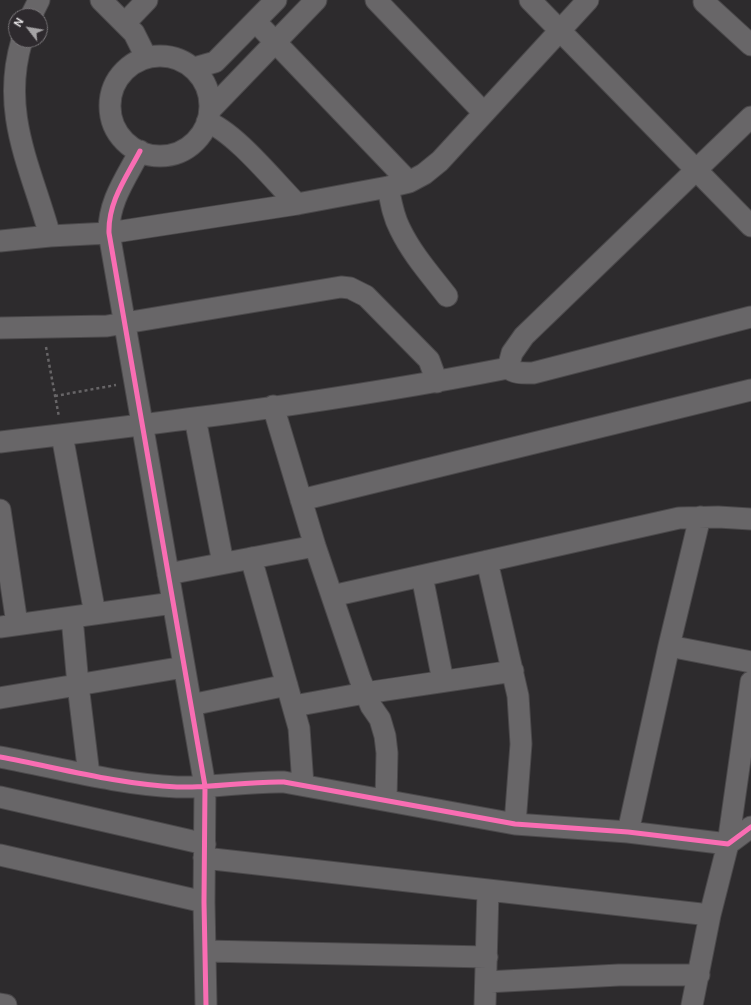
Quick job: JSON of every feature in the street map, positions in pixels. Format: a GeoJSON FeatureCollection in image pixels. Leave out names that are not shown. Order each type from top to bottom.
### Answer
{"type":"FeatureCollection","features":[{"type":"Feature","properties":{"kind":"street"},"geometry":{"type":"LineString","coordinates":[[101,0],[134,33],[146,57]]}},
{"type":"Feature","properties":{"kind":"street"},"geometry":{"type":"LineString","coordinates":[[125,23],[147,0]]}},
{"type":"Feature","properties":{"kind":"street"},"geometry":{"type":"LineString","coordinates":[[194,68],[215,62],[276,0]]}},
{"type":"Feature","properties":{"kind":"street"},"geometry":{"type":"LineString","coordinates":[[297,204],[230,136],[216,125],[208,116],[206,87],[194,68],[183,61],[171,57],[159,56],[146,57],[132,64],[121,74],[114,87],[110,102],[111,118],[117,132],[127,143],[140,152],[153,155],[167,155],[180,152],[201,134],[208,116],[276,41],[316,0]]}},
{"type":"Feature","properties":{"kind":"street"},"geometry":{"type":"LineString","coordinates":[[376,0],[484,113]]}},
{"type":"Feature","properties":{"kind":"street"},"geometry":{"type":"LineString","coordinates":[[530,0],[751,226]]}},
{"type":"Feature","properties":{"kind":"street"},"geometry":{"type":"LineString","coordinates":[[0,241],[50,236],[109,233],[297,204],[409,182],[424,174],[440,161],[588,0]]}},
{"type":"Feature","properties":{"kind":"street"},"geometry":{"type":"LineString","coordinates":[[704,2],[751,45]]}},
{"type":"Feature","properties":{"kind":"street"},"geometry":{"type":"LineString","coordinates":[[256,22],[276,41],[409,182]]}},
{"type":"Feature","properties":{"kind":"street"},"geometry":{"type":"LineString","coordinates":[[20,48],[13,84],[14,117],[21,150],[50,236]]}},
{"type":"Feature","properties":{"kind":"street"},"geometry":{"type":"LineString","coordinates":[[508,368],[512,353],[524,336],[751,116]]}},
{"type":"Feature","properties":{"kind":"street"},"geometry":{"type":"LineString","coordinates":[[140,152],[112,205],[109,219],[109,233],[205,786],[204,902],[206,1005]]}},
{"type":"Feature","properties":{"kind":"street"},"geometry":{"type":"LineString","coordinates":[[388,187],[399,228],[416,256],[446,296]]}},
{"type":"Feature","properties":{"kind":"street"},"geometry":{"type":"LineString","coordinates":[[0,328],[107,326],[341,288],[350,288],[366,296],[424,354],[433,368],[437,382]]}},
{"type":"Feature","properties":{"kind":"street"},"geometry":{"type":"LineString","coordinates":[[508,368],[512,372],[533,373],[751,317]]}},
{"type":"Feature","properties":{"kind":"street"},"geometry":{"type":"LineString","coordinates":[[0,442],[142,426],[437,382],[508,368]]}},
{"type":"Feature","properties":{"kind":"street"},"geometry":{"type":"LineString","coordinates":[[301,500],[751,390]]}},
{"type":"Feature","properties":{"kind":"street"},"geometry":{"type":"LineString","coordinates":[[272,406],[315,546],[365,693],[380,720],[385,736],[387,753],[386,800]]}},
{"type":"Feature","properties":{"kind":"street"},"geometry":{"type":"LineString","coordinates":[[195,418],[223,563]]}},
{"type":"Feature","properties":{"kind":"street"},"geometry":{"type":"LineString","coordinates":[[62,435],[95,614]]}},
{"type":"Feature","properties":{"kind":"street"},"geometry":{"type":"LineString","coordinates":[[0,510],[8,626],[173,603]]}},
{"type":"Feature","properties":{"kind":"street"},"geometry":{"type":"LineString","coordinates":[[332,596],[658,522],[700,517],[751,519]]}},
{"type":"Feature","properties":{"kind":"street"},"geometry":{"type":"LineString","coordinates":[[628,832],[669,646],[700,517]]}},
{"type":"Feature","properties":{"kind":"street"},"geometry":{"type":"LineString","coordinates":[[168,574],[315,546]]}},
{"type":"Feature","properties":{"kind":"street"},"geometry":{"type":"LineString","coordinates":[[251,558],[294,706],[299,728],[303,785]]}},
{"type":"Feature","properties":{"kind":"street"},"geometry":{"type":"LineString","coordinates":[[487,561],[518,696],[521,744],[515,824]]}},
{"type":"Feature","properties":{"kind":"street"},"geometry":{"type":"LineString","coordinates":[[422,576],[443,681]]}},
{"type":"Feature","properties":{"kind":"street"},"geometry":{"type":"LineString","coordinates":[[72,617],[78,684],[89,775]]}},
{"type":"Feature","properties":{"kind":"street"},"geometry":{"type":"LineString","coordinates":[[669,646],[751,662]]}},
{"type":"Feature","properties":{"kind":"street"},"geometry":{"type":"LineString","coordinates":[[0,698],[184,667]]}},
{"type":"Feature","properties":{"kind":"street"},"geometry":{"type":"LineString","coordinates":[[294,706],[365,693],[513,671]]}},
{"type":"Feature","properties":{"kind":"street"},"geometry":{"type":"LineString","coordinates":[[692,1005],[710,915],[728,844],[751,682]]}},
{"type":"Feature","properties":{"kind":"street"},"geometry":{"type":"LineString","coordinates":[[191,705],[287,685]]}},
{"type":"Feature","properties":{"kind":"street"},"geometry":{"type":"LineString","coordinates":[[0,757],[89,775],[153,785],[205,786],[267,781],[303,785],[515,824],[628,832],[728,844],[751,827]]}},
{"type":"Feature","properties":{"kind":"street"},"geometry":{"type":"LineString","coordinates":[[0,797],[204,851],[488,890],[710,915]]}},
{"type":"Feature","properties":{"kind":"street"},"geometry":{"type":"LineString","coordinates":[[0,855],[204,902]]}},
{"type":"Feature","properties":{"kind":"street"},"geometry":{"type":"LineString","coordinates":[[485,1005],[488,890]]}},
{"type":"Feature","properties":{"kind":"street"},"geometry":{"type":"LineString","coordinates":[[205,950],[487,957]]}},
{"type":"Feature","properties":{"kind":"street"},"geometry":{"type":"LineString","coordinates":[[486,982],[619,975],[699,975]]}},
{"type":"Feature","properties":{"kind":"street"},"geometry":{"type":"LineString","coordinates":[[0,1004],[6,1005]]}},
{"type":"Feature","properties":{"kind":"path"},"geometry":{"type":"LineString","coordinates":[[43,328],[62,435]]}},
{"type":"Feature","properties":{"kind":"path"},"geometry":{"type":"LineString","coordinates":[[55,396],[134,382]]}},
{"type":"Feature","properties":{"kind":"cycle path"},"geometry":{"type":"LineString","coordinates":[[140,151],[119,190],[111,211],[109,233],[205,786],[204,902],[206,1005]]}},
{"type":"Feature","properties":{"kind":"cycle path"},"geometry":{"type":"LineString","coordinates":[[0,757],[132,783],[190,787],[257,782],[284,782],[515,824],[628,832],[728,844],[751,827]]}}]}
